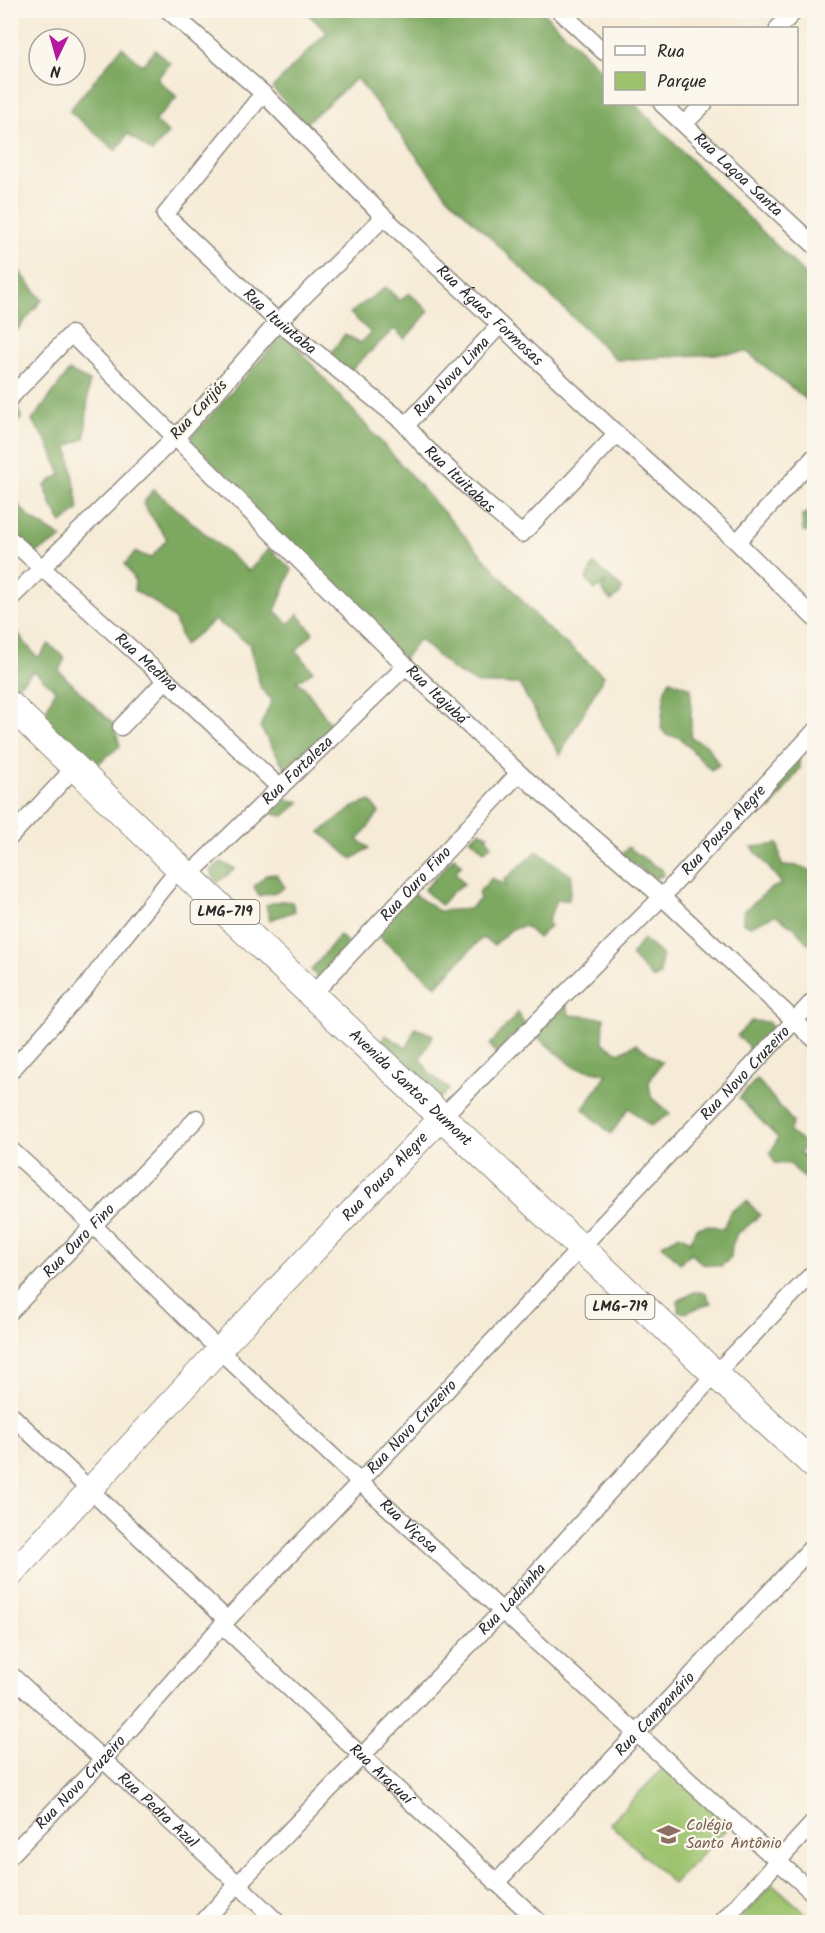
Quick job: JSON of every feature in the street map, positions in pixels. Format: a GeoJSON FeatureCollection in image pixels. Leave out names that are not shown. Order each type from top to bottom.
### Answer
{"type":"FeatureCollection","features":[{"type":"Feature","properties":{"kind":"main road","name":"Avenida Santos Dumont"},"geometry":{"type":"LineString","coordinates":[[10,705],[178,875],[435,1123],[710,1380],[814,1483]]}},
{"type":"Feature","properties":{"kind":"main road","name":"Avenida Santos Dumont"},"geometry":{"type":"LineString","coordinates":[[10,728],[312,995],[435,1123]]}},
{"type":"Feature","properties":{"kind":"main road","name":"Rua Pouso Alegre"},"geometry":{"type":"LineString","coordinates":[[10,1576],[219,1350],[435,1123]]}},
{"type":"Feature","properties":{"kind":"main road","name":"Avenida Santos Dumont"},"geometry":{"type":"LineString","coordinates":[[710,1380],[814,1465]]}},
{"type":"Feature","properties":{"kind":"street","name":"Rua Águas Formosas"},"geometry":{"type":"LineString","coordinates":[[168,10],[265,95],[384,217],[617,434],[737,542],[814,618]]}},
{"type":"Feature","properties":{"kind":"street"},"geometry":{"type":"LineString","coordinates":[[779,27],[796,10]]}},
{"type":"Feature","properties":{"kind":"street"},"geometry":{"type":"LineString","coordinates":[[563,12],[603,50]]}},
{"type":"Feature","properties":{"kind":"street","name":"Rua Ituiutaba"},"geometry":{"type":"LineString","coordinates":[[257,101],[165,215],[278,322],[402,421]]}},
{"type":"Feature","properties":{"kind":"street","name":"Rua Lagoa Santa"},"geometry":{"type":"LineString","coordinates":[[663,105],[811,234]]}},
{"type":"Feature","properties":{"kind":"street"},"geometry":{"type":"LineString","coordinates":[[684,124],[703,105]]}},
{"type":"Feature","properties":{"kind":"street","name":"Rua Carijós"},"geometry":{"type":"LineString","coordinates":[[10,599],[175,439],[278,322],[384,217]]}},
{"type":"Feature","properties":{"kind":"street","name":"Rua Nova Lima"},"geometry":{"type":"LineString","coordinates":[[402,421],[411,420],[500,325]]}},
{"type":"Feature","properties":{"kind":"street","name":"Rua Itajubá"},"geometry":{"type":"LineString","coordinates":[[10,398],[71,334],[406,666],[519,773],[662,897],[814,1039]]}},
{"type":"Feature","properties":{"kind":"street","name":"Rua Ituitabas"},"geometry":{"type":"LineString","coordinates":[[402,421],[423,445],[522,534],[617,434]]}},
{"type":"Feature","properties":{"kind":"street"},"geometry":{"type":"LineString","coordinates":[[737,542],[814,457]]}},
{"type":"Feature","properties":{"kind":"street","name":"Rua Medina"},"geometry":{"type":"LineString","coordinates":[[10,539],[280,788]]}},
{"type":"Feature","properties":{"kind":"street","name":"Rua Fortaleza"},"geometry":{"type":"LineString","coordinates":[[10,1072],[86,987],[113,950],[178,875],[280,788],[406,666]]}},
{"type":"Feature","properties":{"kind":"street"},"geometry":{"type":"LineString","coordinates":[[121,727],[165,680]]}},
{"type":"Feature","properties":{"kind":"street","name":"Rua Pouso Alegre"},"geometry":{"type":"LineString","coordinates":[[435,1123],[662,897],[814,732]]}},
{"type":"Feature","properties":{"kind":"street","name":"Rua Ouro Fino"},"geometry":{"type":"LineString","coordinates":[[312,995],[519,773]]}},
{"type":"Feature","properties":{"kind":"street"},"geometry":{"type":"LineString","coordinates":[[10,837],[65,778]]}},
{"type":"Feature","properties":{"kind":"street","name":"Rua Novo Cruzeiro"},"geometry":{"type":"LineString","coordinates":[[10,1856],[103,1760],[224,1623],[814,1000]]}},
{"type":"Feature","properties":{"kind":"street","name":"Rua Ouro Fino"},"geometry":{"type":"LineString","coordinates":[[10,1312],[196,1118]]}},
{"type":"Feature","properties":{"kind":"street","name":"Rua Viçosa"},"geometry":{"type":"LineString","coordinates":[[10,1149],[93,1225],[219,1350],[360,1482],[814,1894]]}},
{"type":"Feature","properties":{"kind":"street","name":"Rua Ladainha"},"geometry":{"type":"LineString","coordinates":[[203,1923],[503,1610],[710,1380],[814,1272]]}},
{"type":"Feature","properties":{"kind":"street","name":"Rua Araçuaí"},"geometry":{"type":"LineString","coordinates":[[10,1414],[91,1489],[224,1623],[362,1756],[539,1923]]}},
{"type":"Feature","properties":{"kind":"street","name":"Rua Campanário"},"geometry":{"type":"LineString","coordinates":[[496,1883],[814,1545]]}},
{"type":"Feature","properties":{"kind":"street","name":"Rua Pedra Azul"},"geometry":{"type":"LineString","coordinates":[[10,1674],[238,1884],[277,1923]]}},
{"type":"Feature","properties":{"kind":"street"},"geometry":{"type":"LineString","coordinates":[[722,1923],[814,1822]]}},
{"type":"Feature","properties":{"kind":"green space"},"geometry":{"type":"Polygon","coordinates":[[[305,11],[542,11],[603,72],[603,105],[636,105],[814,283],[813,405],[747,352],[617,360],[447,196],[357,78],[305,124],[272,88],[327,32],[305,11]]]}},
{"type":"Feature","properties":{"kind":"green space"},"geometry":{"type":"Polygon","coordinates":[[[122,47],[142,65],[155,50],[170,63],[157,79],[177,97],[155,121],[168,133],[152,152],[128,134],[116,151],[69,111],[122,47]]]}},
{"type":"Feature","properties":{"kind":"green space"},"geometry":{"type":"Polygon","coordinates":[[[10,259],[42,300],[13,335],[11,387],[21,418],[11,429],[10,259]]]}},
{"type":"Feature","properties":{"kind":"green space"},"geometry":{"type":"Polygon","coordinates":[[[386,287],[400,301],[409,293],[429,311],[405,339],[394,329],[350,371],[329,356],[345,334],[360,343],[371,333],[350,313],[386,287]]]}},
{"type":"Feature","properties":{"kind":"green space"},"geometry":{"type":"Polygon","coordinates":[[[284,333],[544,625],[604,676],[560,755],[519,684],[478,684],[453,670],[419,639],[404,659],[187,442],[284,333]]]}},
{"type":"Feature","properties":{"kind":"green space"},"geometry":{"type":"Polygon","coordinates":[[[69,371],[89,381],[85,438],[68,446],[79,509],[62,523],[52,507],[45,486],[61,475],[47,441],[32,421],[69,371]]]}},
{"type":"Feature","properties":{"kind":"green space"},"geometry":{"type":"Polygon","coordinates":[[[153,489],[249,571],[269,548],[292,570],[275,611],[289,624],[298,614],[313,633],[296,651],[313,671],[297,681],[305,688],[333,728],[286,770],[260,727],[272,700],[261,689],[249,644],[215,620],[184,645],[175,620],[153,601],[134,590],[135,581],[125,564],[135,552],[151,558],[167,539],[143,504],[153,489]]]}},
{"type":"Feature","properties":{"kind":"green space"},"geometry":{"type":"Polygon","coordinates":[[[10,499],[17,503],[30,518],[62,538],[36,553],[11,527],[10,499]]]}},
{"type":"Feature","properties":{"kind":"green space"},"geometry":{"type":"Polygon","coordinates":[[[814,511],[814,535],[803,531],[802,515],[814,511]]]}},
{"type":"Feature","properties":{"kind":"green space"},"geometry":{"type":"Polygon","coordinates":[[[594,564],[622,588],[620,594],[611,601],[601,589],[607,581],[595,590],[586,579],[594,564]]]}},
{"type":"Feature","properties":{"kind":"green space"},"geometry":{"type":"Polygon","coordinates":[[[10,622],[38,658],[49,644],[65,658],[59,671],[114,725],[120,746],[90,770],[41,722],[55,690],[34,671],[13,690],[11,688],[10,622]]]}},
{"type":"Feature","properties":{"kind":"green space"},"geometry":{"type":"Polygon","coordinates":[[[670,680],[691,688],[691,738],[707,745],[719,765],[711,770],[679,737],[666,735],[661,728],[665,689],[670,680]]]}},
{"type":"Feature","properties":{"kind":"green space"},"geometry":{"type":"Polygon","coordinates":[[[798,753],[800,768],[771,809],[753,809],[798,753]]]}},
{"type":"Feature","properties":{"kind":"green space"},"geometry":{"type":"Polygon","coordinates":[[[277,797],[300,802],[284,816],[265,812],[277,797]]]}},
{"type":"Feature","properties":{"kind":"green space"},"geometry":{"type":"Polygon","coordinates":[[[371,801],[379,813],[358,840],[369,848],[352,859],[320,832],[354,807],[371,801]]]}},
{"type":"Feature","properties":{"kind":"green space"},"geometry":{"type":"Polygon","coordinates":[[[479,831],[488,835],[486,837],[492,845],[484,851],[470,838],[479,831]]]}},
{"type":"Feature","properties":{"kind":"green space"},"geometry":{"type":"Polygon","coordinates":[[[778,844],[782,866],[804,867],[814,874],[814,902],[812,905],[814,938],[808,944],[795,928],[775,915],[751,926],[743,923],[743,912],[770,889],[782,884],[752,847],[778,844]]]}},
{"type":"Feature","properties":{"kind":"green space"},"geometry":{"type":"Polygon","coordinates":[[[628,847],[662,869],[663,875],[658,878],[653,877],[622,855],[628,847]]]}},
{"type":"Feature","properties":{"kind":"green space"},"geometry":{"type":"Polygon","coordinates":[[[537,851],[572,876],[569,900],[556,900],[548,922],[550,926],[538,938],[525,926],[512,929],[494,945],[482,938],[436,986],[375,933],[412,893],[439,911],[469,909],[480,899],[478,893],[492,878],[506,886],[504,880],[537,851]]]}},
{"type":"Feature","properties":{"kind":"green space"},"geometry":{"type":"Polygon","coordinates":[[[454,857],[462,865],[455,872],[464,884],[452,892],[441,905],[424,890],[454,857]]]}},
{"type":"Feature","properties":{"kind":"green space"},"geometry":{"type":"Polygon","coordinates":[[[221,862],[235,869],[217,883],[210,871],[221,862]]]}},
{"type":"Feature","properties":{"kind":"green space"},"geometry":{"type":"Polygon","coordinates":[[[276,874],[285,887],[279,891],[259,896],[254,887],[266,875],[276,874]]]}},
{"type":"Feature","properties":{"kind":"green space"},"geometry":{"type":"Polygon","coordinates":[[[280,901],[292,902],[295,911],[270,920],[266,905],[280,901]]]}},
{"type":"Feature","properties":{"kind":"green space"},"geometry":{"type":"Polygon","coordinates":[[[340,935],[354,950],[319,980],[311,970],[340,935]]]}},
{"type":"Feature","properties":{"kind":"green space"},"geometry":{"type":"Polygon","coordinates":[[[643,939],[662,955],[660,975],[653,979],[631,956],[643,939]]]}},
{"type":"Feature","properties":{"kind":"green space"},"geometry":{"type":"Polygon","coordinates":[[[565,1000],[569,1015],[604,1018],[603,1043],[619,1053],[636,1044],[662,1062],[649,1082],[651,1097],[670,1114],[650,1126],[629,1108],[611,1134],[583,1109],[607,1074],[574,1067],[536,1036],[565,1000]]]}},
{"type":"Feature","properties":{"kind":"green space"},"geometry":{"type":"Polygon","coordinates":[[[518,1012],[525,1025],[514,1036],[507,1039],[507,1046],[496,1053],[490,1045],[518,1012]]]}},
{"type":"Feature","properties":{"kind":"green space"},"geometry":{"type":"Polygon","coordinates":[[[751,1021],[768,1022],[773,1028],[766,1046],[749,1052],[747,1044],[737,1036],[751,1021]]]}},
{"type":"Feature","properties":{"kind":"green space"},"geometry":{"type":"Polygon","coordinates":[[[415,1028],[433,1035],[421,1058],[429,1073],[449,1089],[438,1100],[377,1046],[386,1035],[407,1048],[415,1028]]]}},
{"type":"Feature","properties":{"kind":"green space"},"geometry":{"type":"Polygon","coordinates":[[[757,1079],[793,1122],[789,1132],[808,1145],[799,1153],[814,1165],[814,1174],[806,1180],[790,1164],[775,1163],[770,1154],[778,1138],[739,1098],[757,1079]]]}},
{"type":"Feature","properties":{"kind":"green space"},"geometry":{"type":"Polygon","coordinates":[[[747,1201],[760,1215],[737,1233],[732,1246],[731,1258],[721,1266],[702,1264],[691,1253],[680,1263],[662,1245],[679,1235],[691,1241],[696,1228],[710,1225],[723,1229],[730,1212],[747,1201]]]}},
{"type":"Feature","properties":{"kind":"green space"},"geometry":{"type":"Polygon","coordinates":[[[694,1292],[705,1292],[711,1303],[685,1313],[678,1311],[678,1301],[694,1292]]]}},
{"type":"Feature","properties":{"kind":"green space"},"geometry":{"type":"Polygon","coordinates":[[[666,1765],[729,1826],[673,1884],[610,1823],[666,1765]]]}},
{"type":"Feature","properties":{"kind":"green space"},"geometry":{"type":"Polygon","coordinates":[[[773,1884],[814,1921],[814,1922],[737,1922],[773,1884]]]}},
{"type":"Feature","properties":{"kind":"place","name":"Colégio Santo Antônio"},"geometry":{"type":"Point","coordinates":[668,1834]}}]}
